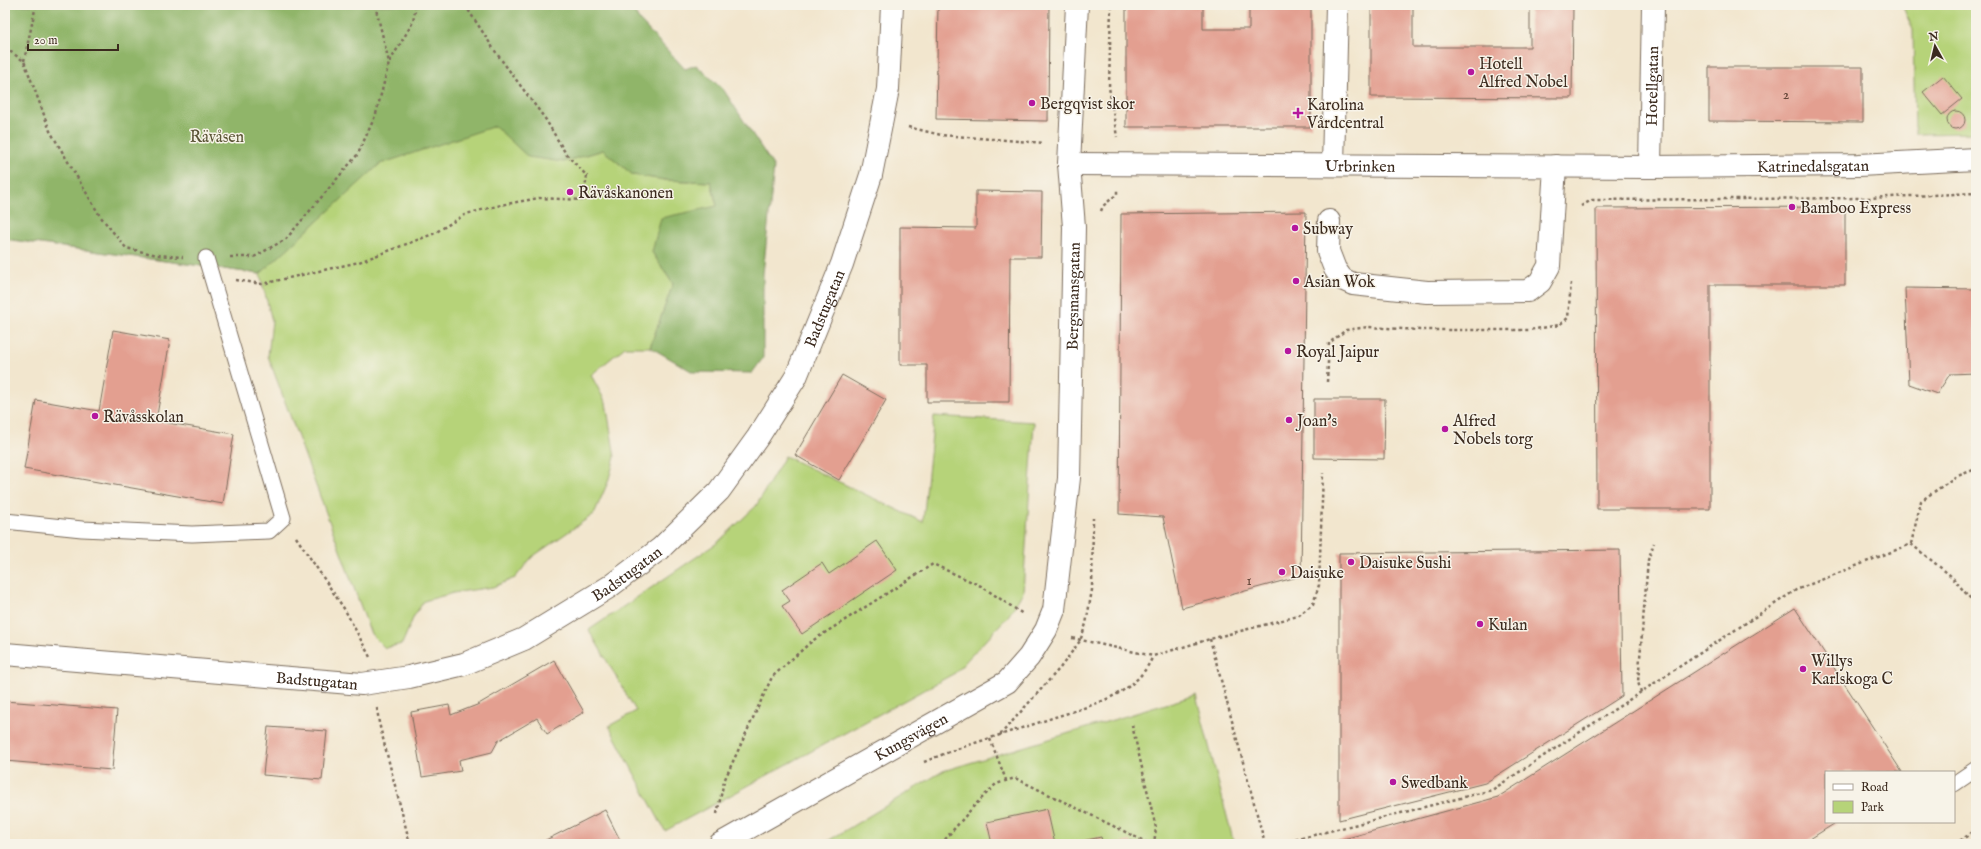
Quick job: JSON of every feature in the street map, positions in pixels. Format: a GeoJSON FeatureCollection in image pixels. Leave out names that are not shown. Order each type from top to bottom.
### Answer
{"type":"FeatureCollection","features":[{"type":"Feature","properties":{"kind":"street","name":"Badstugatan"},"geometry":{"type":"LineString","coordinates":[[5,654],[362,684],[410,677],[464,664],[524,639],[608,587],[661,548],[719,491],[758,437],[796,377],[842,264],[871,175],[888,89],[892,5]]}},
{"type":"Feature","properties":{"kind":"street","name":"Bergsmansgatan"},"geometry":{"type":"LineString","coordinates":[[1058,587],[1069,478],[1074,227],[1070,155],[1077,5]]}},
{"type":"Feature","properties":{"kind":"street"},"geometry":{"type":"LineString","coordinates":[[1333,165],[1337,5]]}},
{"type":"Feature","properties":{"kind":"street","name":"Hotellgatan"},"geometry":{"type":"LineString","coordinates":[[1650,167],[1653,5]]}},
{"type":"Feature","properties":{"kind":"street","name":"Urbrinken"},"geometry":{"type":"LineString","coordinates":[[1070,155],[1333,165],[1650,167]]}},
{"type":"Feature","properties":{"kind":"street","name":"Katrinedalsgatan"},"geometry":{"type":"LineString","coordinates":[[1650,167],[1859,165],[1976,159]]}},
{"type":"Feature","properties":{"kind":"street"},"geometry":{"type":"LineString","coordinates":[[1329,221],[1328,251],[1334,269],[1342,279],[1353,284],[1427,292],[1528,291],[1540,282],[1549,266],[1556,166]]}},
{"type":"Feature","properties":{"kind":"street","name":"Kungsvägen"},"geometry":{"type":"LineString","coordinates":[[720,844],[1007,682],[1029,657],[1046,630],[1054,610],[1058,587]]}},
{"type":"Feature","properties":{"kind":"lane"},"geometry":{"type":"LineString","coordinates":[[5,522],[82,529],[192,534],[269,531],[283,518],[206,258]]}},
{"type":"Feature","properties":{"kind":"lane"},"geometry":{"type":"LineString","coordinates":[[1955,783],[1976,769]]}},
{"type":"Feature","properties":{"kind":"path"},"geometry":{"type":"LineString","coordinates":[[36,5],[24,61],[50,132],[100,216],[126,248],[157,255],[206,258],[254,257],[286,239],[358,154],[376,114],[390,62],[413,22],[416,5]]}},
{"type":"Feature","properties":{"kind":"path"},"geometry":{"type":"LineString","coordinates":[[375,5],[390,62]]}},
{"type":"Feature","properties":{"kind":"path"},"geometry":{"type":"LineString","coordinates":[[206,258],[229,278],[262,284],[359,262],[434,234],[466,214],[539,198],[583,200],[587,176],[566,154],[530,97],[497,54],[465,5]]}},
{"type":"Feature","properties":{"kind":"path"},"geometry":{"type":"LineString","coordinates":[[5,48],[24,61]]}},
{"type":"Feature","properties":{"kind":"path"},"geometry":{"type":"LineString","coordinates":[[910,128],[942,136],[1070,155]]}},
{"type":"Feature","properties":{"kind":"path"},"geometry":{"type":"LineString","coordinates":[[1578,209],[1583,203],[1592,200],[1868,198],[1976,193]]}},
{"type":"Feature","properties":{"kind":"path"},"geometry":{"type":"LineString","coordinates":[[1327,382],[1329,343],[1346,330],[1368,327],[1420,330],[1529,330],[1559,325],[1568,318],[1571,281]]}},
{"type":"Feature","properties":{"kind":"path"},"geometry":{"type":"LineString","coordinates":[[1912,544],[1922,501],[1954,477],[1976,469]]}},
{"type":"Feature","properties":{"kind":"path"},"geometry":{"type":"LineString","coordinates":[[1153,656],[1148,668],[1121,691],[1082,709],[1000,735],[1060,668],[1080,641],[1153,656],[1210,639],[1298,616],[1313,604],[1319,585],[1323,473]]}},
{"type":"Feature","properties":{"kind":"path"},"geometry":{"type":"LineString","coordinates":[[283,518],[345,610],[374,663]]}},
{"type":"Feature","properties":{"kind":"path"},"geometry":{"type":"LineString","coordinates":[[1641,692],[1638,682],[1648,560],[1654,543]]}},
{"type":"Feature","properties":{"kind":"path"},"geometry":{"type":"LineString","coordinates":[[1912,544],[1951,576],[1976,605]]}},
{"type":"Feature","properties":{"kind":"path"},"geometry":{"type":"LineString","coordinates":[[1278,844],[1492,790],[1796,590],[1912,544]]}},
{"type":"Feature","properties":{"kind":"path"},"geometry":{"type":"LineString","coordinates":[[716,816],[724,781],[772,677],[812,641],[933,564],[980,586],[1046,630]]}},
{"type":"Feature","properties":{"kind":"path"},"geometry":{"type":"LineString","coordinates":[[1210,639],[1265,844]]}},
{"type":"Feature","properties":{"kind":"path"},"geometry":{"type":"LineString","coordinates":[[379,723],[410,844]]}},
{"type":"Feature","properties":{"kind":"path"},"geometry":{"type":"LineString","coordinates":[[1132,725],[1156,828],[1154,844]]}},
{"type":"Feature","properties":{"kind":"path"},"geometry":{"type":"LineString","coordinates":[[990,739],[1006,780]]}},
{"type":"Feature","properties":{"kind":"path"},"geometry":{"type":"LineString","coordinates":[[941,844],[974,806],[996,784],[1014,778],[1024,781],[1150,844]]}},
{"type":"Feature","properties":{"kind":"path"},"geometry":{"type":"LineString","coordinates":[[1955,844],[1976,830]]}},
{"type":"Feature","properties":{"kind":"green space"},"geometry":{"type":"Polygon","coordinates":[[[5,5],[630,5],[639,20],[563,162],[603,150],[633,175],[665,180],[711,182],[717,206],[652,252],[673,284],[650,347],[625,347],[591,375],[606,403],[615,457],[608,482],[594,514],[532,557],[515,578],[493,587],[453,593],[424,601],[414,616],[402,644],[385,648],[371,634],[268,356],[272,321],[260,274],[5,239],[5,5]]]}},
{"type":"Feature","properties":{"kind":"green space","name":"Rävåsen"},"geometry":{"type":"Polygon","coordinates":[[[5,5],[630,5],[639,20],[685,69],[696,65],[723,89],[774,167],[763,274],[763,358],[752,373],[693,372],[650,347],[673,284],[652,252],[661,218],[717,206],[711,182],[665,180],[633,175],[603,150],[563,162],[528,157],[495,126],[380,164],[260,274],[5,239],[5,5]]]}},
{"type":"Feature","properties":{"kind":"green space"},"geometry":{"type":"Polygon","coordinates":[[[1902,5],[1976,5],[1976,133],[1915,134],[1913,30],[1902,5]]]}},
{"type":"Feature","properties":{"kind":"green space"},"geometry":{"type":"Polygon","coordinates":[[[934,416],[1034,422],[1023,592],[1009,615],[955,673],[665,831],[609,726],[636,711],[589,630],[717,543],[756,506],[785,456],[923,522],[934,416]]]}},
{"type":"Feature","properties":{"kind":"green space"},"geometry":{"type":"Polygon","coordinates":[[[1196,695],[1234,844],[823,844],[943,771],[1196,695]]]}},
{"type":"Feature","properties":{"kind":"building"},"geometry":{"type":"Polygon","coordinates":[[[938,5],[1049,5],[1048,121],[936,119],[938,5]]]}},
{"type":"Feature","properties":{"kind":"building"},"geometry":{"type":"Polygon","coordinates":[[[1126,5],[1203,5],[1203,29],[1249,29],[1249,5],[1311,5],[1311,127],[1126,127],[1126,5]]]}},
{"type":"Feature","properties":{"kind":"building","name":"Hotell Alfred Nobel"},"geometry":{"type":"Polygon","coordinates":[[[1371,5],[1413,5],[1413,47],[1530,47],[1530,5],[1573,5],[1572,98],[1371,97],[1371,5]]]}},
{"type":"Feature","properties":{"kind":"building"},"geometry":{"type":"Polygon","coordinates":[[[1709,67],[1863,67],[1863,122],[1709,121],[1709,67]]]}},
{"type":"Feature","properties":{"kind":"building"},"geometry":{"type":"Polygon","coordinates":[[[1943,76],[1962,99],[1942,115],[1923,92],[1943,76]]]}},
{"type":"Feature","properties":{"kind":"building"},"geometry":{"type":"Polygon","coordinates":[[[1952,111],[1960,111],[1965,116],[1963,127],[1960,129],[1952,129],[1947,124],[1947,116],[1952,111]]]}},
{"type":"Feature","properties":{"kind":"building"},"geometry":{"type":"Polygon","coordinates":[[[976,191],[1042,192],[1041,257],[1010,257],[1009,402],[927,402],[927,365],[900,365],[900,227],[976,228],[976,191]]]}},
{"type":"Feature","properties":{"kind":"building"},"geometry":{"type":"Polygon","coordinates":[[[1845,207],[1845,285],[1710,285],[1710,509],[1597,509],[1596,208],[1845,207]]]}},
{"type":"Feature","properties":{"kind":"building"},"geometry":{"type":"Polygon","coordinates":[[[1306,212],[1301,576],[1182,608],[1163,517],[1119,514],[1121,214],[1306,212]]]}},
{"type":"Feature","properties":{"kind":"building"},"geometry":{"type":"Polygon","coordinates":[[[1905,288],[1976,289],[1976,373],[1950,374],[1937,394],[1909,384],[1905,288]]]}},
{"type":"Feature","properties":{"kind":"building","name":"Rävåsskolan"},"geometry":{"type":"Polygon","coordinates":[[[113,330],[170,340],[156,421],[234,434],[223,504],[24,469],[36,400],[99,411],[113,330]]]}},
{"type":"Feature","properties":{"kind":"building"},"geometry":{"type":"Polygon","coordinates":[[[842,375],[886,400],[839,480],[795,455],[842,375]]]}},
{"type":"Feature","properties":{"kind":"building"},"geometry":{"type":"Polygon","coordinates":[[[1314,399],[1385,399],[1384,459],[1314,458],[1314,399]]]}},
{"type":"Feature","properties":{"kind":"building"},"geometry":{"type":"Polygon","coordinates":[[[877,541],[897,570],[802,634],[782,606],[790,601],[782,590],[822,563],[829,574],[877,541]]]}},
{"type":"Feature","properties":{"kind":"building","name":"Kulan"},"geometry":{"type":"Polygon","coordinates":[[[1620,550],[1622,696],[1485,783],[1339,820],[1339,553],[1620,550]]]}},
{"type":"Feature","properties":{"kind":"building"},"geometry":{"type":"Polygon","coordinates":[[[1795,608],[1901,771],[1825,771],[1825,823],[1835,823],[1802,844],[1325,844],[1498,797],[1795,608]]]}},
{"type":"Feature","properties":{"kind":"building"},"geometry":{"type":"Polygon","coordinates":[[[554,660],[584,712],[547,734],[537,718],[498,741],[492,752],[459,760],[461,771],[422,777],[411,712],[449,705],[451,715],[477,705],[554,660]]]}},
{"type":"Feature","properties":{"kind":"building"},"geometry":{"type":"Polygon","coordinates":[[[5,701],[117,710],[112,770],[5,761],[5,701]]]}},
{"type":"Feature","properties":{"kind":"building"},"geometry":{"type":"Polygon","coordinates":[[[268,727],[327,731],[322,780],[263,775],[268,727]]]}},
{"type":"Feature","properties":{"kind":"building"},"geometry":{"type":"Polygon","coordinates":[[[1047,809],[1055,844],[992,844],[987,822],[1047,809]]]}},
{"type":"Feature","properties":{"kind":"building"},"geometry":{"type":"Polygon","coordinates":[[[605,810],[622,844],[538,844],[605,810]]]}},
{"type":"Feature","properties":{"kind":"building"},"geometry":{"type":"Polygon","coordinates":[[[1101,837],[1103,844],[1073,844],[1073,843],[1101,837]]]}},
{"type":"Feature","properties":{"kind":"building"},"geometry":{"type":"Polygon","coordinates":[[[1131,841],[1131,844],[1121,844],[1121,843],[1131,841]]]}},
{"type":"Feature","properties":{"kind":"place","name":"Hotell Alfred Nobel"},"geometry":{"type":"Point","coordinates":[1471,72]}},
{"type":"Feature","properties":{"kind":"place","name":"Bergqvist skor"},"geometry":{"type":"Point","coordinates":[1032,103]}},
{"type":"Feature","properties":{"kind":"place","name":"Karolina Vårdcentral"},"geometry":{"type":"Point","coordinates":[1298,113]}},
{"type":"Feature","properties":{"kind":"place","name":"Rävåskanonen"},"geometry":{"type":"Point","coordinates":[570,192]}},
{"type":"Feature","properties":{"kind":"place","name":"Bamboo Express"},"geometry":{"type":"Point","coordinates":[1792,207]}},
{"type":"Feature","properties":{"kind":"place","name":"Subway"},"geometry":{"type":"Point","coordinates":[1295,228]}},
{"type":"Feature","properties":{"kind":"place","name":"Asian Wok"},"geometry":{"type":"Point","coordinates":[1296,281]}},
{"type":"Feature","properties":{"kind":"place","name":"Royal Jaipur"},"geometry":{"type":"Point","coordinates":[1288,351]}},
{"type":"Feature","properties":{"kind":"place","name":"Rävåsskolan"},"geometry":{"type":"Point","coordinates":[95,416]}},
{"type":"Feature","properties":{"kind":"place","name":"Joan's"},"geometry":{"type":"Point","coordinates":[1289,420]}},
{"type":"Feature","properties":{"kind":"place","name":"Alfred Nobels torg"},"geometry":{"type":"Point","coordinates":[1445,429]}},
{"type":"Feature","properties":{"kind":"place","name":"Daisuke Sushi"},"geometry":{"type":"Point","coordinates":[1351,562]}},
{"type":"Feature","properties":{"kind":"place","name":"Daisuke"},"geometry":{"type":"Point","coordinates":[1282,572]}},
{"type":"Feature","properties":{"kind":"place","name":"Kulan"},"geometry":{"type":"Point","coordinates":[1480,624]}},
{"type":"Feature","properties":{"kind":"place","name":"Willys Karlskoga C"},"geometry":{"type":"Point","coordinates":[1803,669]}},
{"type":"Feature","properties":{"kind":"place","name":"Swedbank"},"geometry":{"type":"Point","coordinates":[1393,782]}}]}
